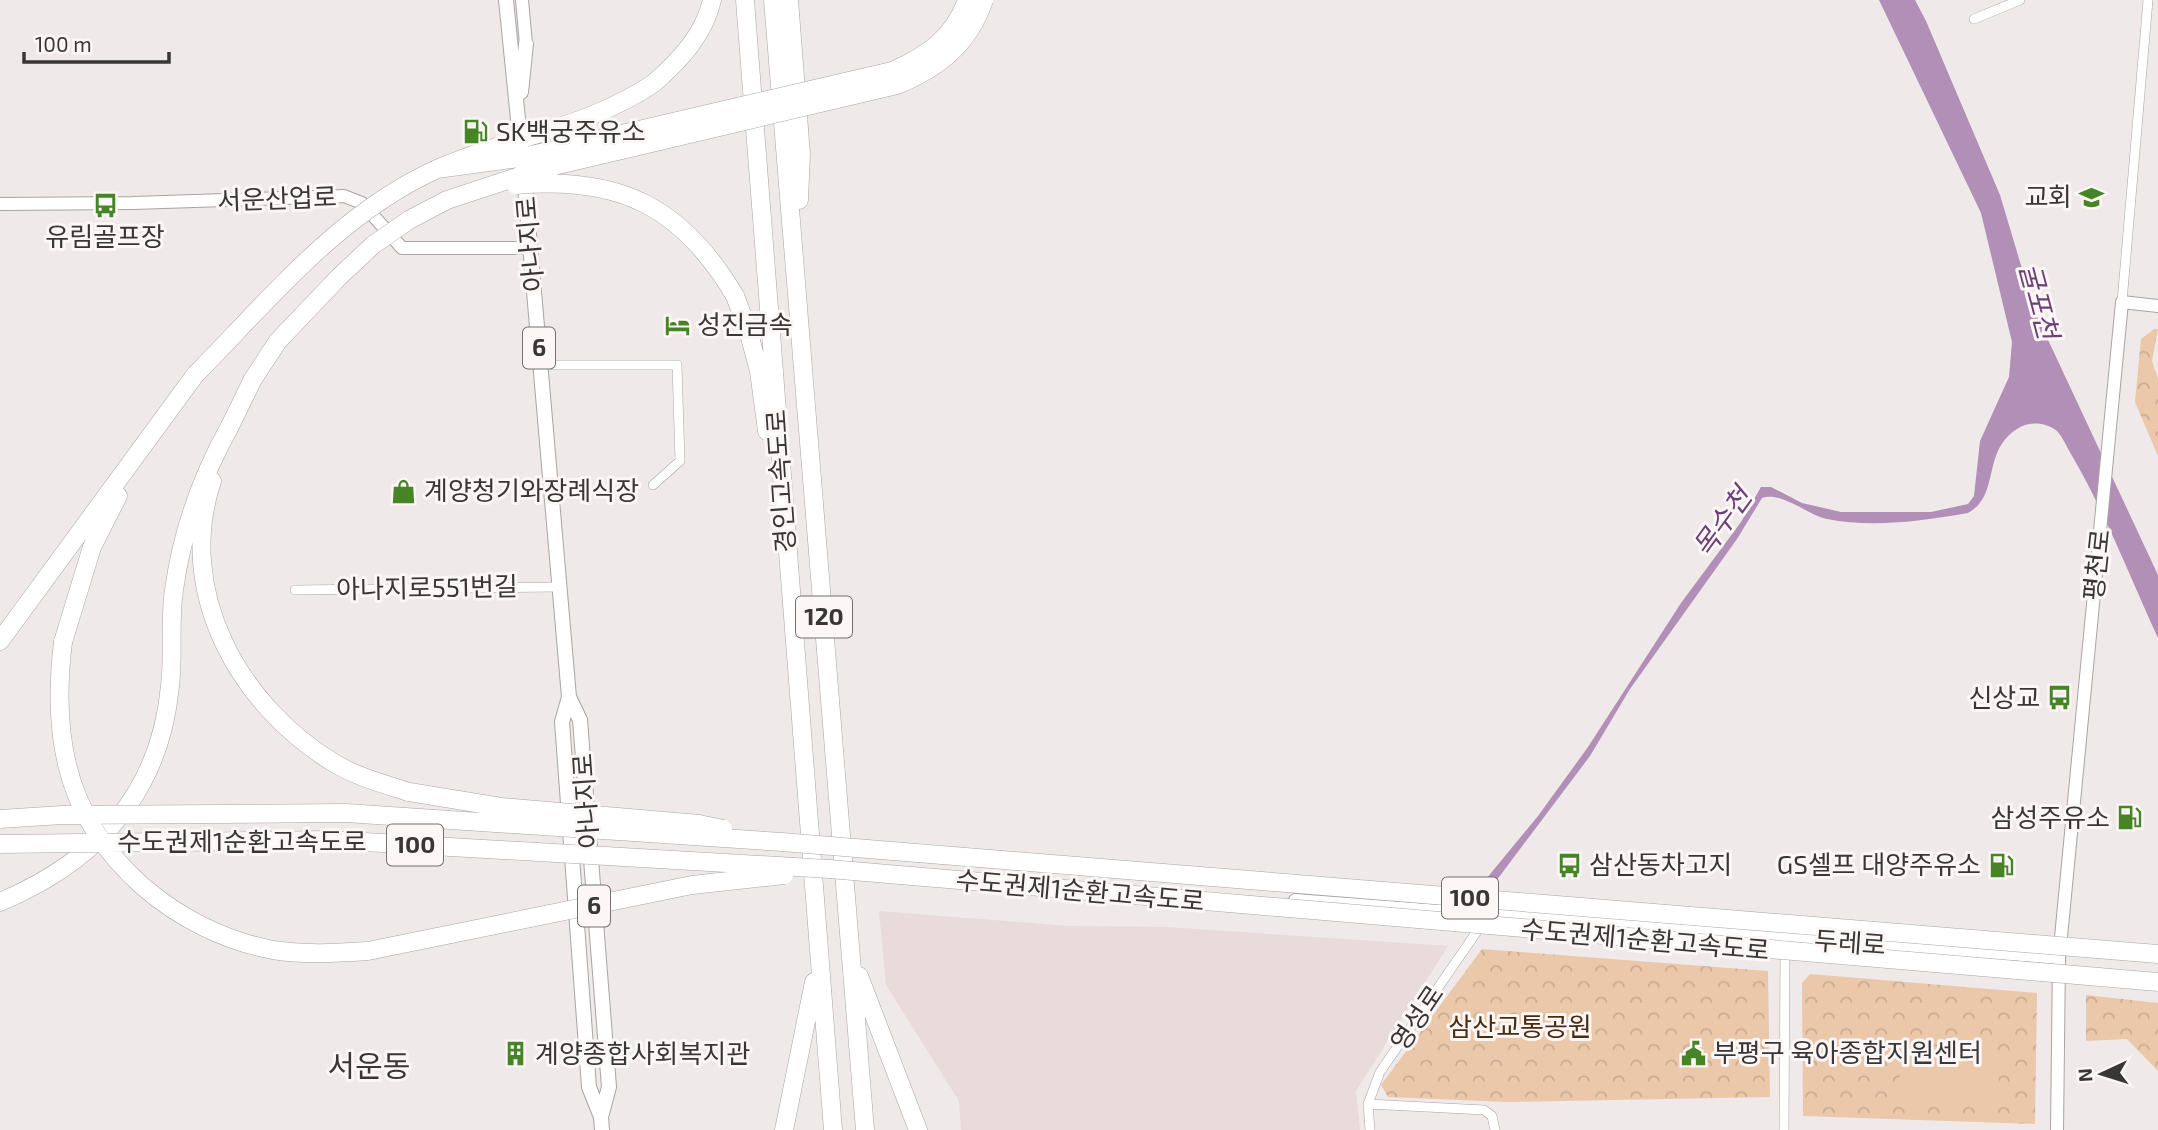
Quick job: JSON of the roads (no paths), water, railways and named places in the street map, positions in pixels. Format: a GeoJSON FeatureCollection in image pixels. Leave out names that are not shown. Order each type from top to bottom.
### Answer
{"type":"FeatureCollection","features":[{"type":"Feature","properties":{"kind":"highway"},"geometry":{"type":"LineString","coordinates":[[0,641],[195,375],[308,258],[356,217],[400,188],[482,151],[583,121],[614,107],[654,83],[676,63],[696,38],[712,0]]}},
{"type":"Feature","properties":{"kind":"highway","name":"경인고속도로"},"geometry":{"type":"LineString","coordinates":[[745,0],[833,1130]]}},
{"type":"Feature","properties":{"kind":"highway","name":"경인고속도로"},"geometry":{"type":"LineString","coordinates":[[773,0],[865,1130]]}},
{"type":"Feature","properties":{"kind":"highway"},"geometry":{"type":"LineString","coordinates":[[789,0],[801,154],[795,277]]}},
{"type":"Feature","properties":{"kind":"highway"},"geometry":{"type":"LineString","coordinates":[[438,169],[519,159],[892,71],[935,48],[951,31],[967,0]]}},
{"type":"Feature","properties":{"kind":"highway"},"geometry":{"type":"LineString","coordinates":[[0,902],[52,878],[117,824],[139,790],[157,753],[169,696],[174,591],[181,552],[206,469],[253,379],[278,341],[373,245],[409,220],[481,187],[541,169],[897,85],[922,75],[954,50],[977,19],[984,0]]}},
{"type":"Feature","properties":{"kind":"highway"},"geometry":{"type":"LineString","coordinates":[[481,187],[566,183],[602,188],[637,199],[670,218],[694,237],[715,263],[735,296],[748,330],[758,371],[766,428],[782,493]]}},
{"type":"Feature","properties":{"kind":"highway"},"geometry":{"type":"LineString","coordinates":[[195,375],[117,497],[92,547],[63,642],[59,679],[60,720],[67,765],[81,806],[106,846],[137,883],[182,917],[232,939],[274,950],[323,954],[369,951],[692,885],[829,869]]}},
{"type":"Feature","properties":{"kind":"highway"},"geometry":{"type":"LineString","coordinates":[[230,426],[209,489],[202,530],[202,573],[223,645],[244,680],[271,715],[304,742],[336,764],[366,778],[447,801],[699,824],[782,842]]}},
{"type":"Feature","properties":{"kind":"highway","name":"수도권제1순환고속도로"},"geometry":{"type":"LineString","coordinates":[[0,820],[62,815],[346,813],[782,842],[2158,954]]}},
{"type":"Feature","properties":{"kind":"highway","name":"수도권제1순환고속도로"},"geometry":{"type":"LineString","coordinates":[[0,844],[331,840],[829,869],[2158,982]]}},
{"type":"Feature","properties":{"kind":"highway","name":"경인고속도로"},"geometry":{"type":"LineString","coordinates":[[852,958],[918,1130]]}},
{"type":"Feature","properties":{"kind":"highway","name":"경인고속도로"},"geometry":{"type":"LineString","coordinates":[[784,1130],[818,961]]}},
{"type":"Feature","properties":{"kind":"main road","name":"아나지로"},"geometry":{"type":"LineString","coordinates":[[506,0],[531,248],[569,697],[562,722],[589,1087],[601,1123]]}},
{"type":"Feature","properties":{"kind":"main road"},"geometry":{"type":"LineString","coordinates":[[518,125],[526,44]]}},
{"type":"Feature","properties":{"kind":"street"},"geometry":{"type":"LineString","coordinates":[[522,0],[526,44]]}},
{"type":"Feature","properties":{"kind":"street"},"geometry":{"type":"LineString","coordinates":[[1974,19],[2020,0]]}},
{"type":"Feature","properties":{"kind":"street","name":"평천로"},"geometry":{"type":"LineString","coordinates":[[2057,1130],[2059,958],[2148,0]]}},
{"type":"Feature","properties":{"kind":"street","name":"서운산업로"},"geometry":{"type":"LineString","coordinates":[[0,204],[133,204],[344,196],[362,203],[402,248],[531,248]]}},
{"type":"Feature","properties":{"kind":"street"},"geometry":{"type":"LineString","coordinates":[[2122,302],[2158,306]]}},
{"type":"Feature","properties":{"kind":"street"},"geometry":{"type":"LineString","coordinates":[[541,365],[677,365],[680,461],[653,485]]}},
{"type":"Feature","properties":{"kind":"street","name":"아나지로551번길"},"geometry":{"type":"LineString","coordinates":[[295,590],[558,587]]}},
{"type":"Feature","properties":{"kind":"street","name":"두레로"},"geometry":{"type":"LineString","coordinates":[[1224,895],[2059,958]]}},
{"type":"Feature","properties":{"kind":"street","name":"영성로"},"geometry":{"type":"LineString","coordinates":[[1370,1130],[1368,1104],[1380,1072],[1489,914]]}},
{"type":"Feature","properties":{"kind":"street"},"geometry":{"type":"LineString","coordinates":[[1784,1130],[1785,938]]}},
{"type":"Feature","properties":{"kind":"street"},"geometry":{"type":"LineString","coordinates":[[1368,1104],[1484,1110],[1492,1116],[1494,1127]]}},
{"type":"Feature","properties":{"kind":"place","name":"SK백궁주유소"},"geometry":{"type":"Point","coordinates":[476,132]}},
{"type":"Feature","properties":{"kind":"place","name":"교회"},"geometry":{"type":"Point","coordinates":[2092,197]}},
{"type":"Feature","properties":{"kind":"place","name":"유림골프장"},"geometry":{"type":"Point","coordinates":[105,205]}},
{"type":"Feature","properties":{"kind":"place","name":"성진금속"},"geometry":{"type":"Point","coordinates":[677,325]}},
{"type":"Feature","properties":{"kind":"place","name":"계양청기와장례식장"},"geometry":{"type":"Point","coordinates":[404,491]}},
{"type":"Feature","properties":{"kind":"place","name":"신상교"},"geometry":{"type":"Point","coordinates":[2060,698]}},
{"type":"Feature","properties":{"kind":"place","name":"삼성주유소"},"geometry":{"type":"Point","coordinates":[2130,818]}},
{"type":"Feature","properties":{"kind":"place","name":"삼산동차고지"},"geometry":{"type":"Point","coordinates":[1569,865]}},
{"type":"Feature","properties":{"kind":"place","name":"GS셀프 대양주유소"},"geometry":{"type":"Point","coordinates":[2001,865]}},
{"type":"Feature","properties":{"kind":"place","name":"부평구 육아종합지원센터"},"geometry":{"type":"Point","coordinates":[1693,1053]}},
{"type":"Feature","properties":{"kind":"place","name":"계양종합사회복지관"},"geometry":{"type":"Point","coordinates":[515,1054]}},
{"type":"Feature","properties":{"kind":"district","name":"서운동"},"geometry":{"type":"Point","coordinates":[369,1067]}},
{"type":"Feature","properties":{"kind":"water label","name":"굴포천"},"geometry":{"type":"Point","coordinates":[2039,301]}},
{"type":"Feature","properties":{"kind":"water label","name":"목수천"},"geometry":{"type":"Point","coordinates":[1722,522]}},
{"type":"Feature","properties":{"kind":"park label","name":"삼산교통공원"},"geometry":{"type":"Point","coordinates":[1520,1027]}}]}
